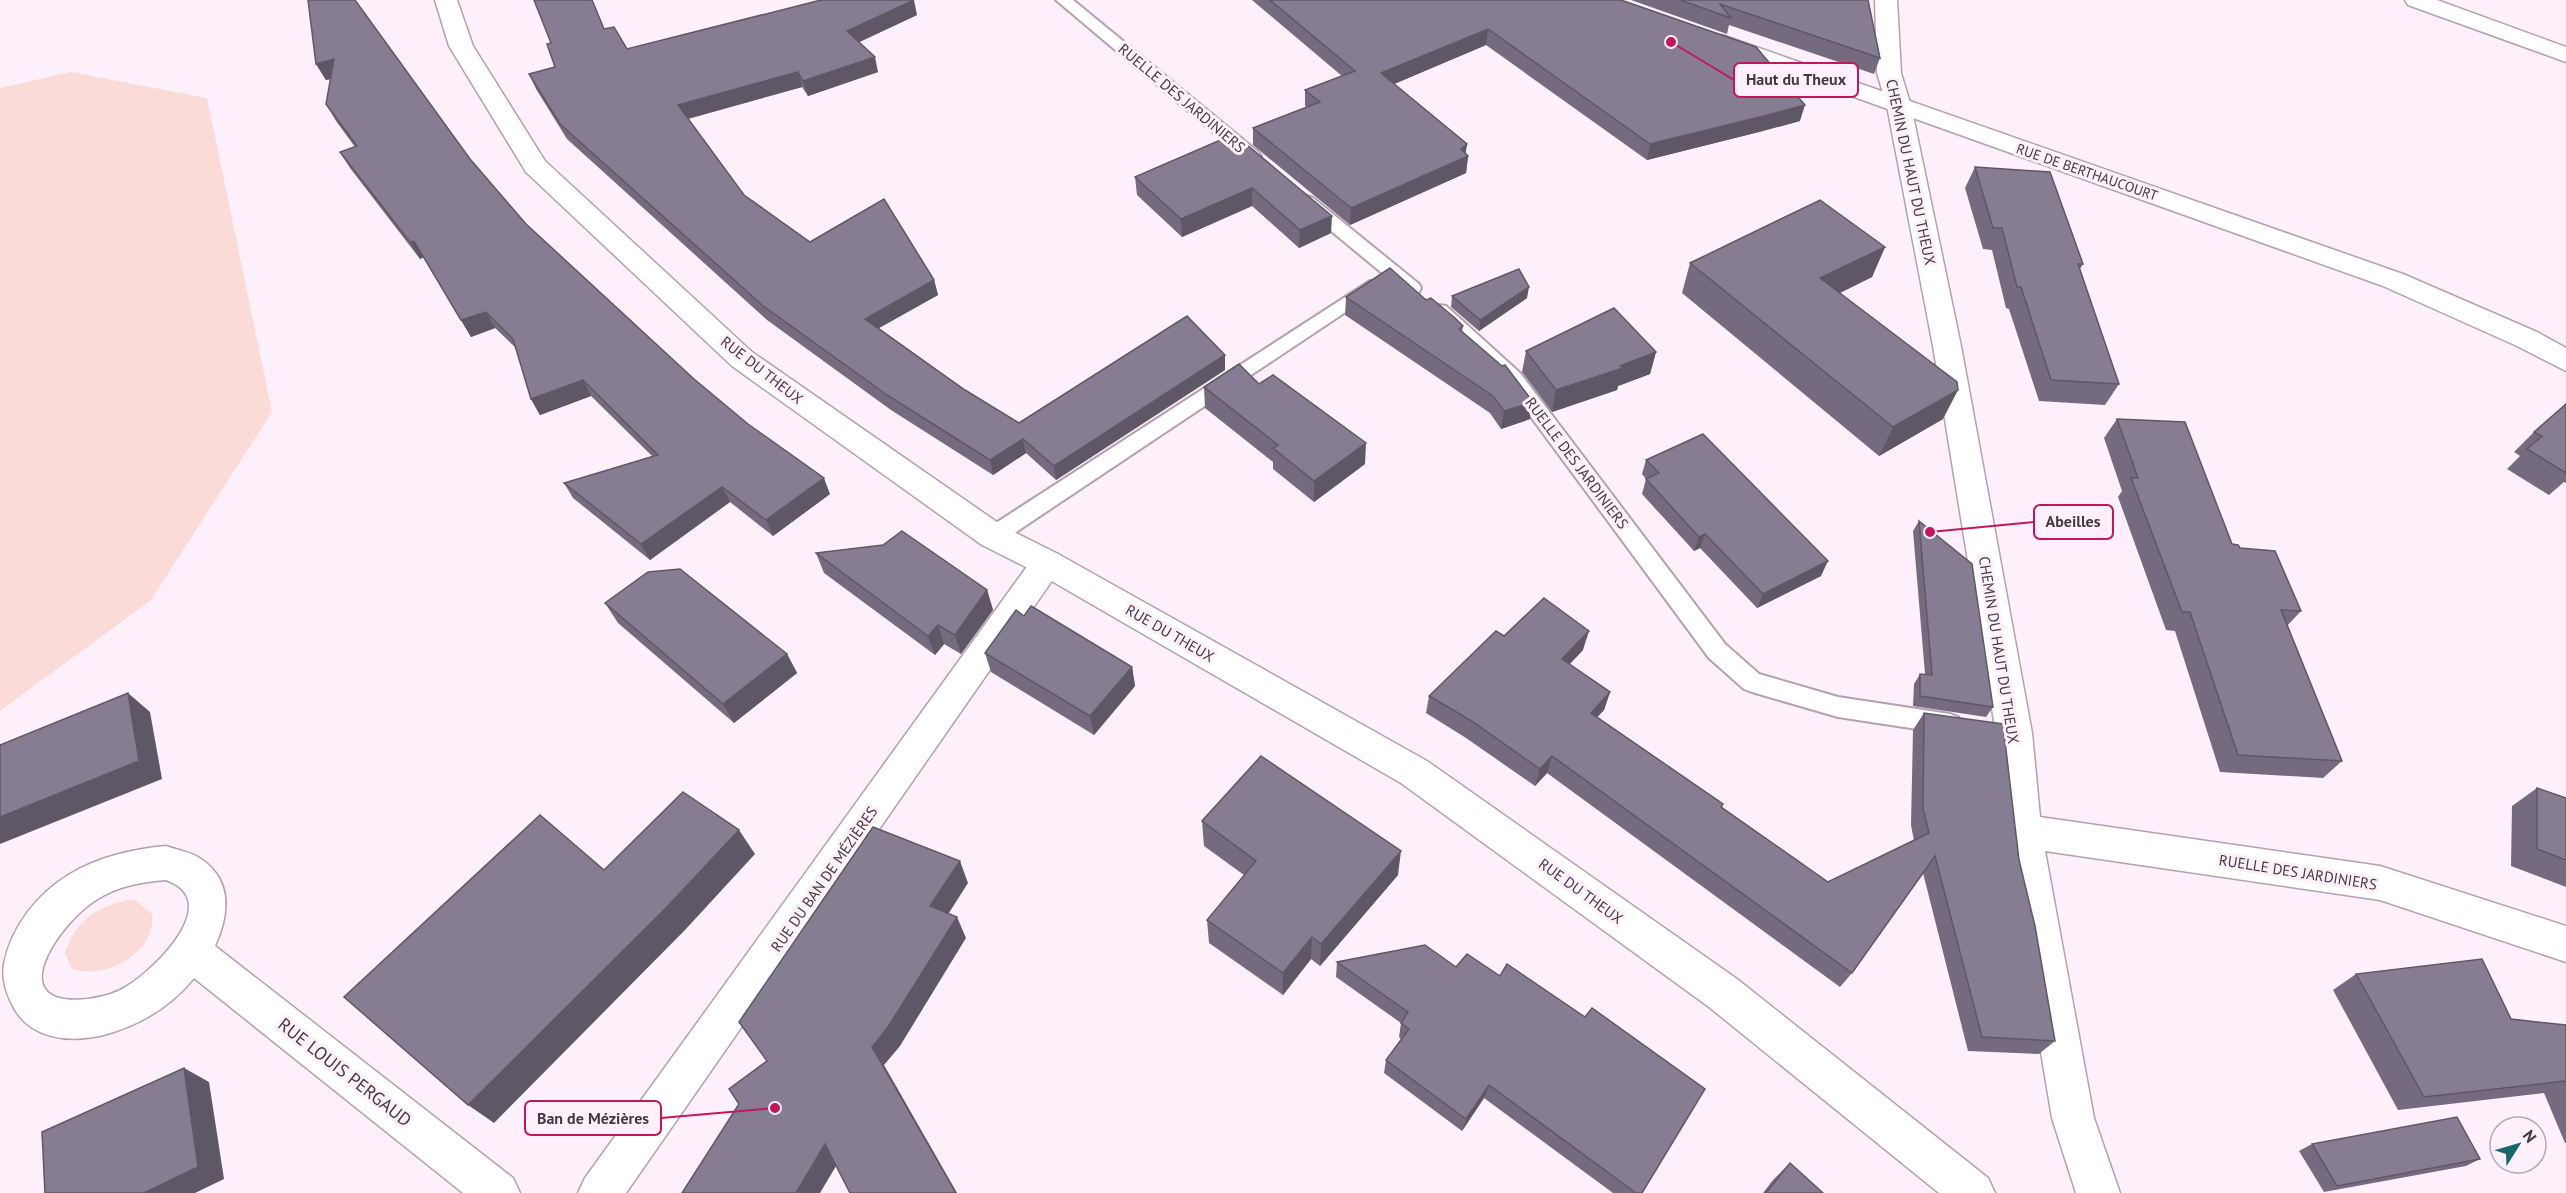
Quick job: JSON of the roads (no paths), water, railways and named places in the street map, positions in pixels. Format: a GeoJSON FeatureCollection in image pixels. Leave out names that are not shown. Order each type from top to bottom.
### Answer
{"type":"FeatureCollection","features":[{"type":"Feature","properties":{"kind":"street","name":"RUE DU THEUX"},"geometry":{"type":"LineString","coordinates":[[447,0],[461,46],[535,166],[742,359],[993,536],[1047,563],[1414,772],[1723,993],[1973,1193]]}},
{"type":"Feature","properties":{"kind":"street","name":"CHEMIN DU HAUT DU THEUX"},"geometry":{"type":"LineString","coordinates":[[1886,0],[1889,73],[1899,106],[1947,346],[2002,731],[2023,831],[2073,1118],[2098,1193]]}},
{"type":"Feature","properties":{"kind":"street"},"geometry":{"type":"LineString","coordinates":[[2416,0],[2566,55]]}},
{"type":"Feature","properties":{"kind":"street","name":"RUE DE BERTHAUCOURT"},"geometry":{"type":"LineString","coordinates":[[1701,35],[2393,280],[2527,339],[2566,361]]}},
{"type":"Feature","properties":{"kind":"street","name":"RUE DU BAN DE MÉZIÈRES"},"geometry":{"type":"LineString","coordinates":[[600,1193],[1047,563]]}},
{"type":"Feature","properties":{"kind":"street","name":"RUELLE DES JARDINIERS"},"geometry":{"type":"LineString","coordinates":[[2023,831],[2380,884],[2566,944]]}},
{"type":"Feature","properties":{"kind":"street"},"geometry":{"type":"LineString","coordinates":[[166,863],[187,870],[201,884],[207,903],[205,926],[192,952],[171,978],[143,999],[111,1014],[80,1020],[52,1018],[33,1005],[23,986],[24,961],[36,934],[56,909],[83,887],[111,873],[140,865],[166,863]]}},
{"type":"Feature","properties":{"kind":"street","name":"RUE LOUIS PERGAUD"},"geometry":{"type":"LineString","coordinates":[[192,952],[498,1193]]}},
{"type":"Feature","properties":{"kind":"lane","name":"RUELLE DES JARDINIERS"},"geometry":{"type":"LineString","coordinates":[[1064,0],[1265,167]]}},
{"type":"Feature","properties":{"kind":"lane","name":"RUELLE DES JARDINIERS"},"geometry":{"type":"LineString","coordinates":[[1292,189],[1392,272],[1513,378],[1717,651],[1752,682],[1838,707],[1967,726]]}},
{"type":"Feature","properties":{"kind":"lane"},"geometry":{"type":"LineString","coordinates":[[993,536],[1392,272]]}},
{"type":"Feature","properties":{"kind":"place","name":"Haut du Theux"},"geometry":{"type":"Point","coordinates":[1671,42]}},
{"type":"Feature","properties":{"kind":"place","name":"Abeilles"},"geometry":{"type":"Point","coordinates":[1930,532]}},
{"type":"Feature","properties":{"kind":"place","name":"Ban de Mézières"},"geometry":{"type":"Point","coordinates":[775,1108]}}]}
